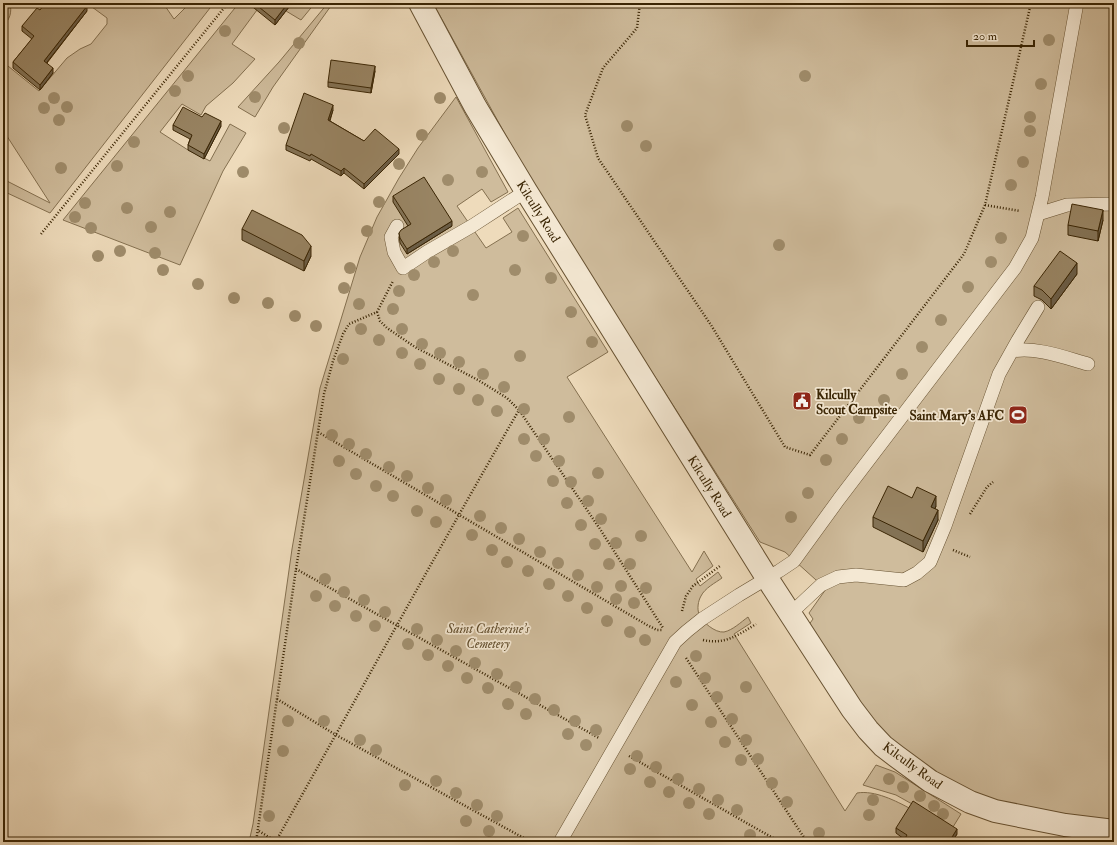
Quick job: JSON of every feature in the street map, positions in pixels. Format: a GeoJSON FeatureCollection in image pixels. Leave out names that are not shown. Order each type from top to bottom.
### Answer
{"type":"FeatureCollection","features":[{"type":"Feature","properties":{"kind":"street","name":"Kilcully Road"},"geometry":{"type":"LineString","coordinates":[[420,3],[475,106],[526,191],[767,578],[852,709],[868,730],[883,746],[930,781],[970,802],[995,811],[1065,825],[1114,831]]}},
{"type":"Feature","properties":{"kind":"lane"},"geometry":{"type":"LineString","coordinates":[[560,842],[675,642],[702,619],[794,561],[839,499],[1015,268],[1032,238],[1042,198],[1077,3]]}},
{"type":"Feature","properties":{"kind":"lane"},"geometry":{"type":"LineString","coordinates":[[397,226],[391,237],[394,252],[403,268],[526,191]]}},
{"type":"Feature","properties":{"kind":"lane"},"geometry":{"type":"LineString","coordinates":[[1038,214],[1067,205],[1114,204]]}},
{"type":"Feature","properties":{"kind":"lane"},"geometry":{"type":"LineString","coordinates":[[790,614],[821,585],[838,577],[856,575],[904,580],[917,573],[930,562],[945,526],[999,374],[1038,307]]}},
{"type":"Feature","properties":{"kind":"lane"},"geometry":{"type":"LineString","coordinates":[[1012,351],[1024,349],[1040,351],[1088,364]]}},
{"type":"Feature","properties":{"kind":"path"},"geometry":{"type":"LineString","coordinates":[[41,234],[228,3]]}},
{"type":"Feature","properties":{"kind":"path"},"geometry":{"type":"LineString","coordinates":[[640,3],[637,28],[603,68],[584,115],[598,158],[711,325],[785,446],[810,455],[964,254],[985,205],[1031,3]]}},
{"type":"Feature","properties":{"kind":"path"},"geometry":{"type":"LineString","coordinates":[[985,205],[1038,214]]}},
{"type":"Feature","properties":{"kind":"path"},"geometry":{"type":"LineString","coordinates":[[256,842],[259,831],[296,569],[324,394],[342,334],[349,324],[377,312],[396,277],[403,268]]}},
{"type":"Feature","properties":{"kind":"path"},"geometry":{"type":"LineString","coordinates":[[318,432],[647,625],[657,630],[665,630],[600,529],[519,410],[507,398],[478,380],[415,347],[387,328],[380,321],[377,312]]}},
{"type":"Feature","properties":{"kind":"path"},"geometry":{"type":"LineString","coordinates":[[259,831],[277,842],[519,410]]}},
{"type":"Feature","properties":{"kind":"path"},"geometry":{"type":"LineString","coordinates":[[948,549],[970,556]]}},
{"type":"Feature","properties":{"kind":"path"},"geometry":{"type":"LineString","coordinates":[[720,566],[693,586],[686,596],[682,620],[687,631],[693,636],[704,641],[714,642],[727,640],[756,624]]}},
{"type":"Feature","properties":{"kind":"path"},"geometry":{"type":"LineString","coordinates":[[296,569],[780,842]]}},
{"type":"Feature","properties":{"kind":"path"},"geometry":{"type":"LineString","coordinates":[[675,642],[806,842]]}},
{"type":"Feature","properties":{"kind":"path"},"geometry":{"type":"LineString","coordinates":[[277,700],[336,735],[531,842]]}},
{"type":"Feature","properties":{"kind":"green space"},"geometry":{"type":"Polygon","coordinates":[[[3,3],[10,3],[11,13],[3,26],[3,3]]]}},
{"type":"Feature","properties":{"kind":"green space"},"geometry":{"type":"Polygon","coordinates":[[[95,3],[163,3],[174,19],[190,3],[199,3],[210,8],[50,213],[3,191],[3,179],[50,203],[3,130],[3,62],[39,91],[67,58],[80,49],[91,44],[107,24],[107,18],[92,7],[95,3]]]}},
{"type":"Feature","properties":{"kind":"green space"},"geometry":{"type":"Polygon","coordinates":[[[239,3],[250,3],[257,10],[232,44],[255,59],[233,83],[206,106],[201,115],[182,104],[160,132],[188,150],[210,161],[230,124],[246,133],[223,171],[180,265],[63,220],[239,3]]]}},
{"type":"Feature","properties":{"kind":"green space"},"geometry":{"type":"Polygon","coordinates":[[[292,3],[315,3],[301,20],[286,11],[292,3]]]}},
{"type":"Feature","properties":{"kind":"green space"},"geometry":{"type":"Polygon","coordinates":[[[328,3],[333,3],[273,87],[255,117],[238,107],[279,62],[328,3]]]}},
{"type":"Feature","properties":{"kind":"green space","name":"Kilcully Scout Campsite"},"geometry":{"type":"Polygon","coordinates":[[[433,3],[1114,3],[1114,825],[1016,808],[935,777],[871,722],[808,626],[813,619],[809,613],[826,589],[785,552],[760,542],[533,185],[433,3]]]}},
{"type":"Feature","properties":{"kind":"green space","name":"Saint Catherine's Cemetery"},"geometry":{"type":"Polygon","coordinates":[[[456,97],[508,192],[491,202],[482,189],[457,206],[486,248],[512,232],[503,218],[518,208],[608,352],[567,377],[692,572],[704,551],[713,566],[696,579],[700,586],[718,572],[722,578],[708,588],[701,596],[699,600],[698,612],[701,617],[713,629],[724,632],[734,628],[748,617],[751,623],[734,634],[845,811],[857,793],[864,792],[892,800],[911,809],[906,842],[249,842],[253,824],[292,549],[320,388],[360,257],[377,217],[418,148],[456,97]]]}},
{"type":"Feature","properties":{"kind":"green space"},"geometry":{"type":"Polygon","coordinates":[[[876,765],[895,772],[961,814],[953,827],[896,795],[863,785],[876,765]]]}},
{"type":"Feature","properties":{"kind":"building"},"geometry":{"type":"Polygon","coordinates":[[[45,3],[87,3],[87,6],[44,61],[53,68],[40,85],[13,62],[34,36],[22,26],[37,8],[40,10],[45,3]]]}},
{"type":"Feature","properties":{"kind":"building"},"geometry":{"type":"Polygon","coordinates":[[[254,3],[288,3],[275,20],[254,3]]]}},
{"type":"Feature","properties":{"kind":"building"},"geometry":{"type":"Polygon","coordinates":[[[331,60],[375,66],[371,88],[328,82],[331,60]]]}},
{"type":"Feature","properties":{"kind":"building"},"geometry":{"type":"Polygon","coordinates":[[[304,93],[333,105],[328,120],[364,141],[375,129],[399,149],[364,184],[344,168],[341,171],[311,154],[310,156],[286,145],[304,93]]]}},
{"type":"Feature","properties":{"kind":"building"},"geometry":{"type":"Polygon","coordinates":[[[183,107],[202,117],[205,113],[221,121],[204,154],[188,145],[192,135],[173,125],[183,107]]]}},
{"type":"Feature","properties":{"kind":"building"},"geometry":{"type":"Polygon","coordinates":[[[424,177],[452,221],[407,249],[400,238],[399,233],[411,224],[393,196],[424,177]]]}},
{"type":"Feature","properties":{"kind":"building"},"geometry":{"type":"Polygon","coordinates":[[[1072,204],[1103,210],[1098,231],[1068,225],[1072,204]]]}},
{"type":"Feature","properties":{"kind":"building"},"geometry":{"type":"Polygon","coordinates":[[[252,210],[302,235],[311,246],[304,261],[242,229],[252,210]]]}},
{"type":"Feature","properties":{"kind":"building"},"geometry":{"type":"Polygon","coordinates":[[[1060,251],[1077,263],[1051,299],[1042,290],[1034,286],[1060,251]]]}},
{"type":"Feature","properties":{"kind":"building"},"geometry":{"type":"Polygon","coordinates":[[[888,486],[912,498],[917,487],[936,496],[931,507],[938,510],[923,541],[873,517],[888,486]]]}},
{"type":"Feature","properties":{"kind":"building"},"geometry":{"type":"Polygon","coordinates":[[[913,801],[957,829],[949,842],[903,842],[907,835],[896,828],[913,801]]]}},
{"type":"Feature","properties":{"kind":"place","name":"Kilcully Scout Campsite"},"geometry":{"type":"Point","coordinates":[802,401]}},
{"type":"Feature","properties":{"kind":"place","name":"Saint Mary's AFC"},"geometry":{"type":"Point","coordinates":[1018,415]}}]}
